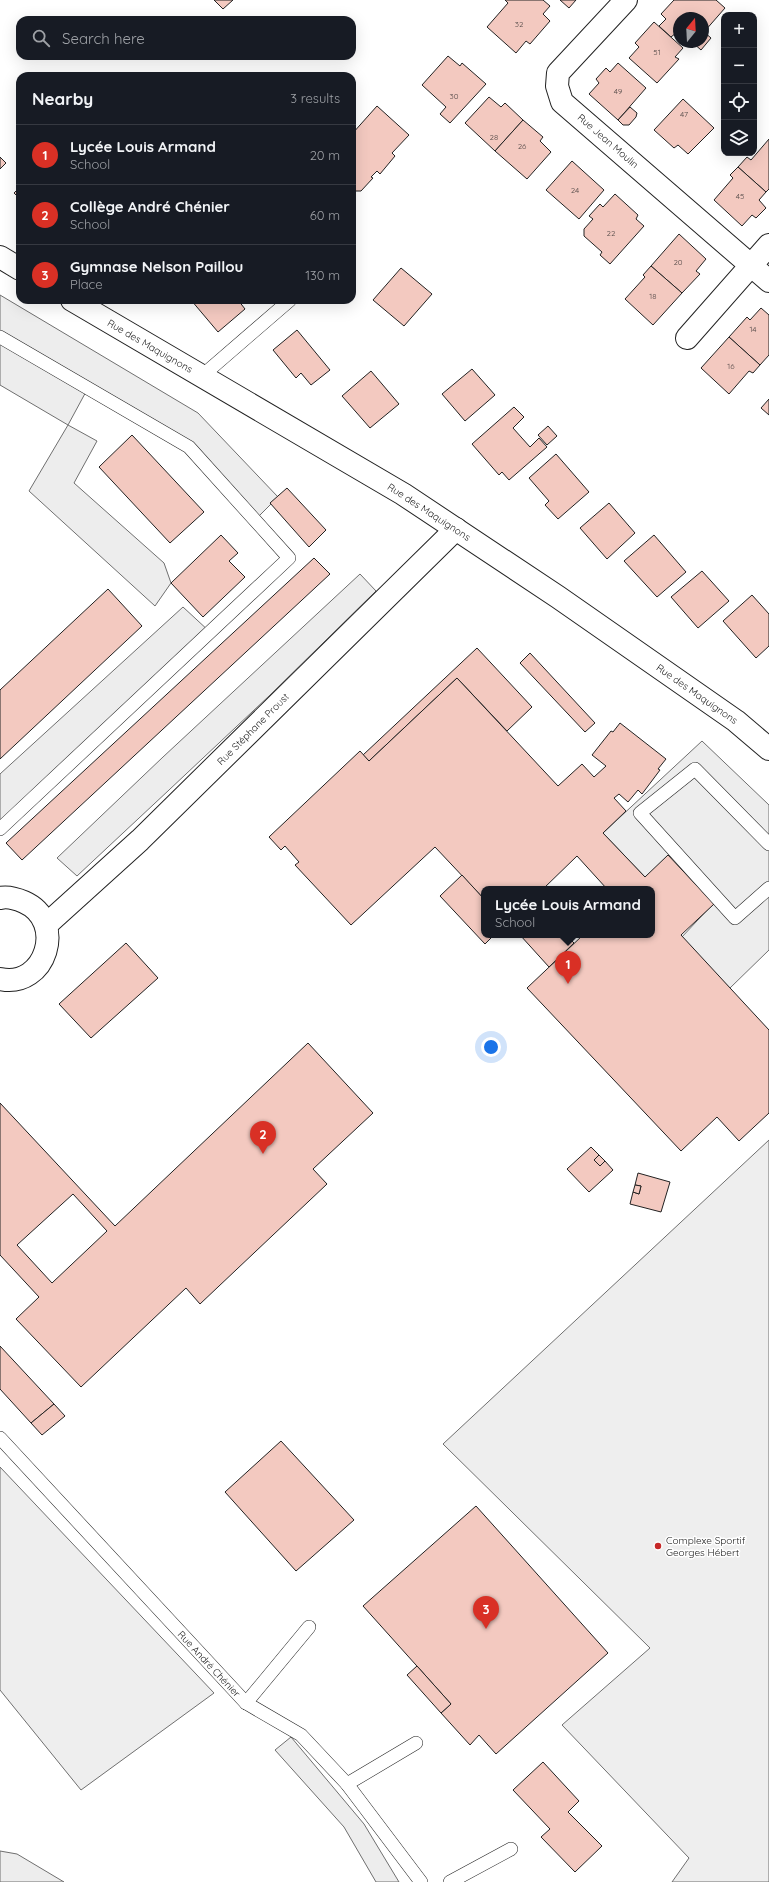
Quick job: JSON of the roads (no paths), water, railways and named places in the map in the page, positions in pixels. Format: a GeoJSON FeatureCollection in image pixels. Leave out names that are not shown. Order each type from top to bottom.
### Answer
{"type":"FeatureCollection","features":[{"type":"Feature","properties":{"kind":"street","name":"Rue Jean Moulin"},"geometry":{"type":"LineString","coordinates":[[626,0],[558,73],[557,86],[562,102],[769,281]]}},
{"type":"Feature","properties":{"kind":"street"},"geometry":{"type":"LineString","coordinates":[[687,338],[769,244]]}},
{"type":"Feature","properties":{"kind":"street"},"geometry":{"type":"LineString","coordinates":[[0,257],[16,267]]}},
{"type":"Feature","properties":{"kind":"street","name":"Rue des Maquignons"},"geometry":{"type":"LineString","coordinates":[[79,304],[403,494],[736,721],[769,749]]}},
{"type":"Feature","properties":{"kind":"street","name":"Rue Stéphane Proust"},"geometry":{"type":"LineString","coordinates":[[46,925],[140,840],[456,529]]}},
{"type":"Feature","properties":{"kind":"street"},"geometry":{"type":"LineString","coordinates":[[0,898],[17,899],[29,904],[39,913],[46,925],[48,938],[46,952],[40,964],[30,973],[18,979],[0,980]]}},
{"type":"Feature","properties":{"kind":"lane"},"geometry":{"type":"LineString","coordinates":[[202,376],[285,304]]}},
{"type":"Feature","properties":{"kind":"lane"},"geometry":{"type":"LineString","coordinates":[[0,337],[189,447],[290,558],[0,829]]}},
{"type":"Feature","properties":{"kind":"lane"},"geometry":{"type":"LineString","coordinates":[[769,844],[695,769],[640,813],[735,918],[769,888]]}},
{"type":"Feature","properties":{"kind":"lane","name":"Rue André Chénier"},"geometry":{"type":"LineString","coordinates":[[0,1438],[246,1703],[301,1735],[347,1784],[421,1882]]}},
{"type":"Feature","properties":{"kind":"lane"},"geometry":{"type":"LineString","coordinates":[[246,1703],[309,1627]]}},
{"type":"Feature","properties":{"kind":"lane"},"geometry":{"type":"LineString","coordinates":[[347,1784],[416,1742]]}},
{"type":"Feature","properties":{"kind":"lane"},"geometry":{"type":"LineString","coordinates":[[450,1882],[511,1849]]}},
{"type":"Feature","properties":{"kind":"place","name":"Lycée Louis Armand"},"geometry":{"type":"Point","coordinates":[568,984]}},
{"type":"Feature","properties":{"kind":"place","name":"Collège André Chénier"},"geometry":{"type":"Point","coordinates":[263,1154]}},
{"type":"Feature","properties":{"kind":"place","name":"Complexe Sportif Georges Hébert"},"geometry":{"type":"Point","coordinates":[658,1546]}},
{"type":"Feature","properties":{"kind":"place","name":"Gymnase Nelson Paillou"},"geometry":{"type":"Point","coordinates":[486,1629]}}]}
